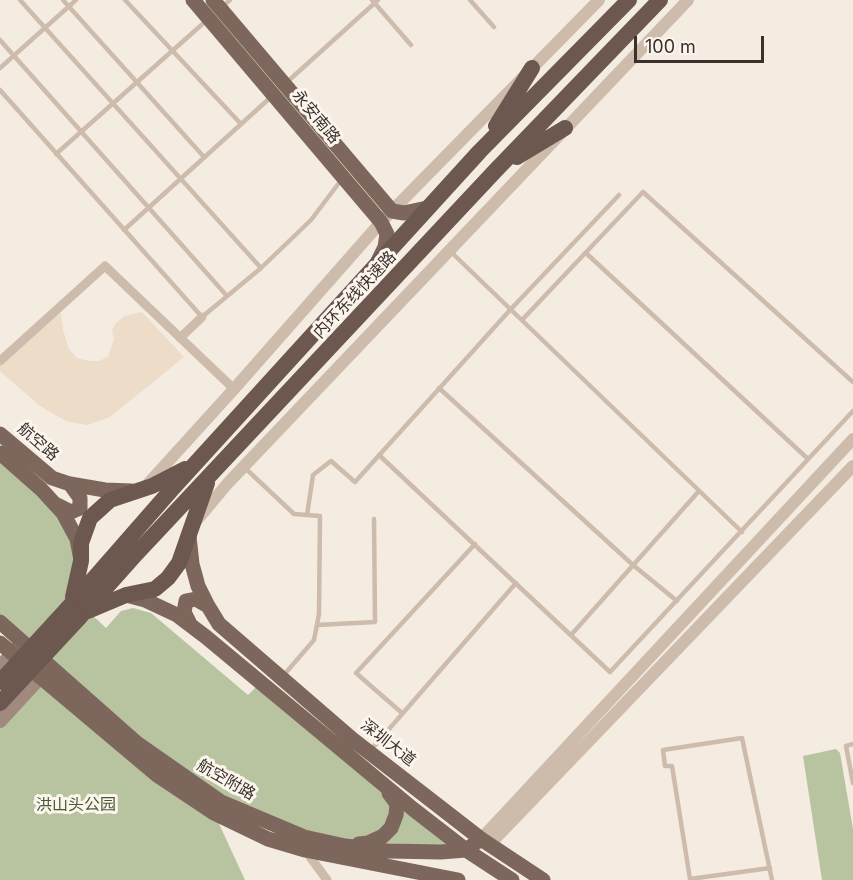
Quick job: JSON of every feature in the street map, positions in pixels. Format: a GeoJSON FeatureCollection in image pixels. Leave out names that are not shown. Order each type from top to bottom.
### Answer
{"type":"FeatureCollection","features":[{"type":"Feature","properties":{"kind":"highway","name":"内环东线快速路"},"geometry":{"type":"LineString","coordinates":[[75,611],[173,488],[480,151],[629,0]]}},
{"type":"Feature","properties":{"kind":"highway","name":"内环东线快速路"},"geometry":{"type":"LineString","coordinates":[[75,611],[210,477],[496,171],[660,0]]}},
{"type":"Feature","properties":{"kind":"highway"},"geometry":{"type":"LineString","coordinates":[[480,151],[532,68]]}},
{"type":"Feature","properties":{"kind":"highway"},"geometry":{"type":"LineString","coordinates":[[496,171],[565,128]]}},
{"type":"Feature","properties":{"kind":"highway"},"geometry":{"type":"LineString","coordinates":[[0,704],[75,611],[81,543],[90,518],[110,500],[152,486],[197,463]]}},
{"type":"Feature","properties":{"kind":"highway"},"geometry":{"type":"LineString","coordinates":[[0,682],[75,611],[154,589],[168,578],[179,563],[210,477]]}},
{"type":"Feature","properties":{"kind":"main road","name":"永安南路"},"geometry":{"type":"LineString","coordinates":[[193,0],[218,7],[344,178],[381,222]]}},
{"type":"Feature","properties":{"kind":"main road","name":"永安南路"},"geometry":{"type":"LineString","coordinates":[[279,89],[352,164],[392,211]]}},
{"type":"Feature","properties":{"kind":"main road"},"geometry":{"type":"LineString","coordinates":[[392,211],[404,213],[427,208]]}},
{"type":"Feature","properties":{"kind":"main road"},"geometry":{"type":"LineString","coordinates":[[376,265],[385,247],[387,234],[381,222]]}},
{"type":"Feature","properties":{"kind":"main road","name":"航空路"},"geometry":{"type":"LineString","coordinates":[[0,434],[47,484]]}},
{"type":"Feature","properties":{"kind":"main road","name":"航空路"},"geometry":{"type":"LineString","coordinates":[[0,453],[47,484]]}},
{"type":"Feature","properties":{"kind":"main road"},"geometry":{"type":"LineString","coordinates":[[81,561],[76,539],[63,513],[55,504],[47,484],[70,484],[105,490],[139,490]]}},
{"type":"Feature","properties":{"kind":"main road"},"geometry":{"type":"LineString","coordinates":[[55,504],[71,512],[80,508],[80,498],[70,484]]}},
{"type":"Feature","properties":{"kind":"main road","name":"深圳大道"},"geometry":{"type":"LineString","coordinates":[[189,530],[192,564],[198,586],[219,624],[369,752],[486,841],[543,880]]}},
{"type":"Feature","properties":{"kind":"main road","name":"深圳大道"},"geometry":{"type":"LineString","coordinates":[[126,595],[155,605],[190,624],[382,783],[470,852],[512,880]]}},
{"type":"Feature","properties":{"kind":"main road"},"geometry":{"type":"LineString","coordinates":[[190,624],[184,612],[186,601],[195,599],[208,606]]}},
{"type":"Feature","properties":{"kind":"main road","name":"航空附路"},"geometry":{"type":"LineString","coordinates":[[0,622],[23,641],[46,672],[158,775],[214,813],[268,839],[305,850],[381,863],[458,880]]}},
{"type":"Feature","properties":{"kind":"main road"},"geometry":{"type":"LineString","coordinates":[[0,666],[23,641]]}},
{"type":"Feature","properties":{"kind":"main road","name":"航空附路"},"geometry":{"type":"LineString","coordinates":[[0,643],[12,653],[46,672],[138,744],[221,802],[304,837],[345,846],[422,853],[470,852]]}},
{"type":"Feature","properties":{"kind":"main road"},"geometry":{"type":"LineString","coordinates":[[0,721],[46,672]]}},
{"type":"Feature","properties":{"kind":"main road"},"geometry":{"type":"LineString","coordinates":[[345,846],[368,843],[383,836],[391,828],[397,804],[382,783]]}},
{"type":"Feature","properties":{"kind":"main road","name":"航空附路"},"geometry":{"type":"LineString","coordinates":[[381,863],[432,862],[470,852],[486,841]]}},
{"type":"Feature","properties":{"kind":"street"},"geometry":{"type":"LineString","coordinates":[[139,490],[234,389],[381,222],[599,0]]}},
{"type":"Feature","properties":{"kind":"street"},"geometry":{"type":"LineString","coordinates":[[189,530],[243,467],[688,0]]}},
{"type":"Feature","properties":{"kind":"street"},"geometry":{"type":"LineString","coordinates":[[0,361],[105,266],[234,389]]}},
{"type":"Feature","properties":{"kind":"street"},"geometry":{"type":"LineString","coordinates":[[180,338],[202,317]]}},
{"type":"Feature","properties":{"kind":"street"},"geometry":{"type":"LineString","coordinates":[[486,841],[853,439]]}},
{"type":"Feature","properties":{"kind":"street"},"geometry":{"type":"LineString","coordinates":[[486,841],[853,466]]}},
{"type":"Feature","properties":{"kind":"street"},"geometry":{"type":"LineString","coordinates":[[305,850],[327,880]]}},
{"type":"Feature","properties":{"kind":"lane"},"geometry":{"type":"LineString","coordinates":[[20,0],[261,268]]}},
{"type":"Feature","properties":{"kind":"lane"},"geometry":{"type":"LineString","coordinates":[[63,0],[204,157]]}},
{"type":"Feature","properties":{"kind":"lane"},"geometry":{"type":"LineString","coordinates":[[0,68],[76,0]]}},
{"type":"Feature","properties":{"kind":"lane"},"geometry":{"type":"LineString","coordinates":[[125,0],[241,124]]}},
{"type":"Feature","properties":{"kind":"lane"},"geometry":{"type":"LineString","coordinates":[[470,0],[494,27]]}},
{"type":"Feature","properties":{"kind":"lane"},"geometry":{"type":"LineString","coordinates":[[124,230],[375,1],[411,45]]}},
{"type":"Feature","properties":{"kind":"lane"},"geometry":{"type":"LineString","coordinates":[[56,154],[218,7]]}},
{"type":"Feature","properties":{"kind":"lane"},"geometry":{"type":"LineString","coordinates":[[0,40],[227,296]]}},
{"type":"Feature","properties":{"kind":"lane"},"geometry":{"type":"LineString","coordinates":[[0,90],[202,317],[261,268],[311,220],[344,178],[352,164]]}},
{"type":"Feature","properties":{"kind":"lane"},"geometry":{"type":"LineString","coordinates":[[522,320],[643,192],[853,382]]}},
{"type":"Feature","properties":{"kind":"lane"},"geometry":{"type":"LineString","coordinates":[[307,515],[313,475],[331,461],[355,482],[510,310],[619,195]]}},
{"type":"Feature","properties":{"kind":"lane"},"geometry":{"type":"LineString","coordinates":[[449,250],[742,532]]}},
{"type":"Feature","properties":{"kind":"lane"},"geometry":{"type":"LineString","coordinates":[[586,253],[808,459]]}},
{"type":"Feature","properties":{"kind":"lane"},"geometry":{"type":"LineString","coordinates":[[439,388],[633,565],[677,601]]}},
{"type":"Feature","properties":{"kind":"lane"},"geometry":{"type":"LineString","coordinates":[[379,455],[610,672],[853,411]]}},
{"type":"Feature","properties":{"kind":"lane"},"geometry":{"type":"LineString","coordinates":[[243,467],[294,514],[320,516],[319,614],[314,640],[282,678]]}},
{"type":"Feature","properties":{"kind":"lane"},"geometry":{"type":"LineString","coordinates":[[571,635],[699,491]]}},
{"type":"Feature","properties":{"kind":"lane"},"geometry":{"type":"LineString","coordinates":[[317,625],[375,622],[374,519]]}},
{"type":"Feature","properties":{"kind":"lane"},"geometry":{"type":"LineString","coordinates":[[402,713],[356,673],[475,544]]}},
{"type":"Feature","properties":{"kind":"lane"},"geometry":{"type":"LineString","coordinates":[[369,752],[516,583]]}},
{"type":"Feature","properties":{"kind":"lane"},"geometry":{"type":"LineString","coordinates":[[770,868],[690,879],[672,766],[665,766],[663,750],[742,738],[770,868],[772,880]]}},
{"type":"Feature","properties":{"kind":"lane"},"geometry":{"type":"LineString","coordinates":[[853,744],[846,746],[853,783]]}},
{"type":"Feature","properties":{"kind":"green space"},"geometry":{"type":"Polygon","coordinates":[[[0,453],[63,513],[88,611],[106,628],[121,611],[133,608],[151,613],[248,695],[260,683],[466,850],[304,837],[167,766],[0,622],[0,453]]]}},
{"type":"Feature","properties":{"kind":"green space","name":"洪山头公园"},"geometry":{"type":"Polygon","coordinates":[[[41,678],[214,813],[245,880],[0,880],[0,721],[41,678]]]}},
{"type":"Feature","properties":{"kind":"green space"},"geometry":{"type":"Polygon","coordinates":[[[836,749],[840,753],[853,829],[853,880],[822,880],[803,756],[836,749]]]}},
{"type":"Feature","properties":{"kind":"shaded area"},"geometry":{"type":"Polygon","coordinates":[[[56,310],[61,314],[69,349],[77,358],[99,361],[108,357],[114,339],[112,330],[116,323],[125,316],[142,312],[184,357],[110,417],[87,425],[66,421],[40,406],[0,371],[0,361],[56,310]]]}}]}
